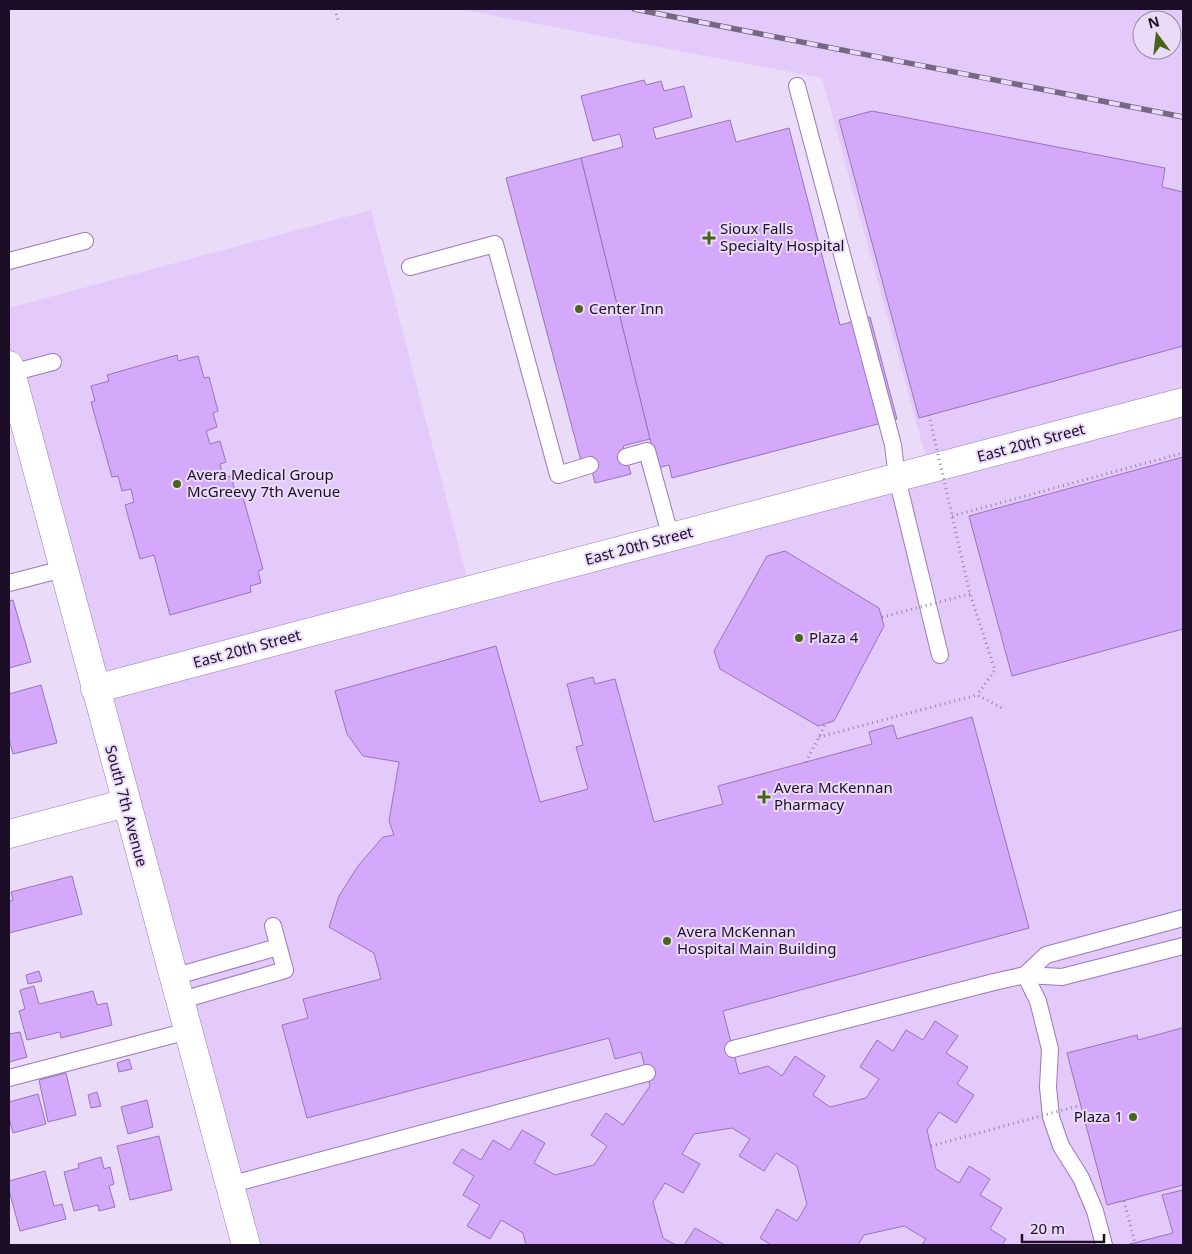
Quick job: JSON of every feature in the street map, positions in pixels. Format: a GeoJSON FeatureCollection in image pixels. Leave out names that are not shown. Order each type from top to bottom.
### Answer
{"type":"FeatureCollection","features":[{"type":"Feature","properties":{"kind":"street","name":"South 7th Avenue"},"geometry":{"type":"LineString","coordinates":[[10,369],[246,1245]]}},
{"type":"Feature","properties":{"kind":"street","name":"East 20th Street"},"geometry":{"type":"LineString","coordinates":[[95,689],[1183,402]]}},
{"type":"Feature","properties":{"kind":"street"},"geometry":{"type":"LineString","coordinates":[[9,834],[126,803]]}},
{"type":"Feature","properties":{"kind":"lane"},"geometry":{"type":"LineString","coordinates":[[797,86],[893,445],[898,478],[940,654]]}},
{"type":"Feature","properties":{"kind":"lane"},"geometry":{"type":"LineString","coordinates":[[9,260],[86,241]]}},
{"type":"Feature","properties":{"kind":"lane"},"geometry":{"type":"LineString","coordinates":[[410,267],[495,244],[558,475],[590,465]]}},
{"type":"Feature","properties":{"kind":"lane"},"geometry":{"type":"LineString","coordinates":[[10,369],[53,362]]}},
{"type":"Feature","properties":{"kind":"lane"},"geometry":{"type":"LineString","coordinates":[[626,457],[646,451],[671,538]]}},
{"type":"Feature","properties":{"kind":"lane"},"geometry":{"type":"LineString","coordinates":[[9,583],[63,569]]}},
{"type":"Feature","properties":{"kind":"lane"},"geometry":{"type":"LineString","coordinates":[[1025,976],[1046,955],[1183,918]]}},
{"type":"Feature","properties":{"kind":"lane"},"geometry":{"type":"LineString","coordinates":[[176,989],[285,970],[273,926]]}},
{"type":"Feature","properties":{"kind":"lane"},"geometry":{"type":"LineString","coordinates":[[733,1050],[1025,976],[1062,977],[1183,946]]}},
{"type":"Feature","properties":{"kind":"lane"},"geometry":{"type":"LineString","coordinates":[[176,989],[278,947]]}},
{"type":"Feature","properties":{"kind":"lane"},"geometry":{"type":"LineString","coordinates":[[1025,976],[1038,1001],[1050,1049],[1048,1087],[1051,1117],[1061,1146],[1081,1178],[1095,1211],[1104,1245]]}},
{"type":"Feature","properties":{"kind":"lane"},"geometry":{"type":"LineString","coordinates":[[9,1078],[188,1031]]}},
{"type":"Feature","properties":{"kind":"lane"},"geometry":{"type":"LineString","coordinates":[[229,1185],[647,1073]]}},
{"type":"Feature","properties":{"kind":"path"},"geometry":{"type":"LineString","coordinates":[[335,9],[338,20]]}},
{"type":"Feature","properties":{"kind":"path"},"geometry":{"type":"LineString","coordinates":[[819,737],[977,695],[995,670],[970,594],[929,415]]}},
{"type":"Feature","properties":{"kind":"path"},"geometry":{"type":"LineString","coordinates":[[952,516],[1183,453]]}},
{"type":"Feature","properties":{"kind":"path"},"geometry":{"type":"LineString","coordinates":[[882,618],[970,594]]}},
{"type":"Feature","properties":{"kind":"path"},"geometry":{"type":"LineString","coordinates":[[977,695],[1002,708]]}},
{"type":"Feature","properties":{"kind":"path"},"geometry":{"type":"LineString","coordinates":[[806,762],[826,724]]}},
{"type":"Feature","properties":{"kind":"path"},"geometry":{"type":"LineString","coordinates":[[931,1146],[1080,1105]]}},
{"type":"Feature","properties":{"kind":"path"},"geometry":{"type":"LineString","coordinates":[[1124,1200],[1135,1243]]}},
{"type":"Feature","properties":{"kind":"shaded area"},"geometry":{"type":"Polygon","coordinates":[[[459,9],[1183,9],[1183,1245],[246,1245],[9,365],[9,308],[371,210],[470,590],[929,469],[822,78],[459,9]]]}},
{"type":"Feature","properties":{"kind":"building","name":"Sioux Falls Specialty Hospital"},"geometry":{"type":"Polygon","coordinates":[[[644,80],[646,85],[661,81],[664,91],[684,86],[692,117],[653,128],[656,139],[730,120],[736,142],[789,128],[840,325],[870,317],[897,419],[672,478],[669,465],[657,468],[581,158],[623,147],[620,134],[593,141],[581,96],[644,80]]]}},
{"type":"Feature","properties":{"kind":"building"},"geometry":{"type":"Polygon","coordinates":[[[872,111],[1165,168],[1162,187],[1183,192],[1183,346],[919,418],[839,120],[872,111]]]}},
{"type":"Feature","properties":{"kind":"building","name":"Center Inn"},"geometry":{"type":"Polygon","coordinates":[[[581,158],[650,439],[623,446],[631,474],[595,483],[589,459],[581,461],[506,178],[581,158]]]}},
{"type":"Feature","properties":{"kind":"building","name":"Avera Medical Group McGreevy 7th Avenue"},"geometry":{"type":"Polygon","coordinates":[[[177,355],[178,361],[198,356],[204,378],[209,377],[218,411],[213,413],[217,427],[206,431],[210,444],[220,441],[226,462],[220,464],[223,478],[231,476],[235,491],[241,490],[263,569],[258,571],[261,583],[250,586],[251,592],[170,615],[154,555],[140,559],[125,505],[134,502],[131,489],[122,491],[118,476],[112,477],[91,402],[95,401],[91,386],[109,381],[107,375],[177,355]]]}},
{"type":"Feature","properties":{"kind":"building"},"geometry":{"type":"Polygon","coordinates":[[[1183,457],[1183,629],[1012,676],[969,516],[1183,457]]]}},
{"type":"Feature","properties":{"kind":"building","name":"Plaza 4"},"geometry":{"type":"Polygon","coordinates":[[[785,551],[879,608],[884,626],[834,721],[818,726],[720,669],[714,651],[767,556],[785,551]]]}},
{"type":"Feature","properties":{"kind":"building"},"geometry":{"type":"Polygon","coordinates":[[[13,600],[31,662],[9,668],[9,601],[13,600]]]}},
{"type":"Feature","properties":{"kind":"building","name":"Avera McKennan Hospital Main Building"},"geometry":{"type":"Polygon","coordinates":[[[496,646],[540,802],[588,789],[576,747],[583,745],[567,684],[593,677],[595,684],[615,679],[654,822],[723,804],[718,786],[872,744],[869,732],[893,725],[897,739],[972,717],[1029,928],[723,1011],[739,1074],[768,1066],[782,1076],[795,1056],[825,1076],[813,1095],[830,1107],[866,1098],[879,1079],[860,1067],[877,1040],[893,1051],[906,1030],[923,1040],[935,1021],[958,1036],[946,1053],[968,1067],[957,1084],[974,1095],[956,1123],[939,1112],[927,1130],[936,1169],[959,1183],[969,1166],[990,1179],[980,1195],[1002,1208],[990,1229],[1006,1239],[1002,1245],[922,1245],[926,1239],[904,1226],[864,1235],[858,1245],[771,1245],[760,1238],[777,1209],[797,1221],[807,1204],[797,1166],[776,1153],[764,1171],[739,1156],[750,1139],[732,1128],[694,1134],[682,1154],[700,1164],[683,1193],[665,1183],[653,1202],[663,1238],[676,1245],[526,1245],[523,1233],[501,1220],[490,1239],[467,1226],[480,1205],[463,1195],[474,1176],[453,1163],[462,1149],[481,1160],[493,1140],[510,1150],[522,1130],[545,1143],[534,1163],[555,1175],[594,1165],[607,1146],[591,1135],[606,1113],[623,1125],[650,1086],[641,1052],[615,1059],[609,1038],[307,1118],[282,1025],[308,1018],[303,999],[381,979],[374,953],[329,927],[339,896],[358,866],[383,837],[394,835],[389,821],[399,762],[363,756],[347,734],[335,691],[496,646]]]}},
{"type":"Feature","properties":{"kind":"building"},"geometry":{"type":"Polygon","coordinates":[[[41,685],[57,743],[13,754],[9,739],[9,694],[41,685]]]}},
{"type":"Feature","properties":{"kind":"building"},"geometry":{"type":"Polygon","coordinates":[[[72,876],[82,914],[9,933],[9,901],[13,900],[11,892],[72,876]]]}},
{"type":"Feature","properties":{"kind":"building"},"geometry":{"type":"Polygon","coordinates":[[[39,971],[42,981],[28,984],[26,975],[39,971]]]}},
{"type":"Feature","properties":{"kind":"building"},"geometry":{"type":"Polygon","coordinates":[[[34,986],[39,1004],[93,991],[97,1005],[107,1003],[112,1025],[61,1038],[60,1032],[27,1040],[19,1011],[25,1009],[20,990],[34,986]]]}},
{"type":"Feature","properties":{"kind":"building","name":"Plaza 1"},"geometry":{"type":"Polygon","coordinates":[[[1182,1028],[1183,1185],[1107,1205],[1067,1053],[1137,1035],[1138,1040],[1182,1028]]]}},
{"type":"Feature","properties":{"kind":"building"},"geometry":{"type":"Polygon","coordinates":[[[20,1032],[27,1057],[9,1062],[9,1034],[20,1032]]]}},
{"type":"Feature","properties":{"kind":"building"},"geometry":{"type":"Polygon","coordinates":[[[129,1059],[132,1069],[119,1072],[117,1063],[129,1059]]]}},
{"type":"Feature","properties":{"kind":"building"},"geometry":{"type":"Polygon","coordinates":[[[66,1073],[76,1115],[48,1122],[39,1080],[66,1073]]]}},
{"type":"Feature","properties":{"kind":"building"},"geometry":{"type":"Polygon","coordinates":[[[97,1092],[101,1106],[91,1108],[88,1095],[97,1092]]]}},
{"type":"Feature","properties":{"kind":"building"},"geometry":{"type":"Polygon","coordinates":[[[38,1094],[46,1124],[13,1133],[9,1118],[9,1102],[38,1094]]]}},
{"type":"Feature","properties":{"kind":"building"},"geometry":{"type":"Polygon","coordinates":[[[147,1100],[153,1127],[128,1134],[121,1107],[147,1100]]]}},
{"type":"Feature","properties":{"kind":"building"},"geometry":{"type":"Polygon","coordinates":[[[159,1136],[172,1190],[130,1200],[117,1146],[159,1136]]]}},
{"type":"Feature","properties":{"kind":"building"},"geometry":{"type":"Polygon","coordinates":[[[101,1157],[104,1169],[110,1167],[114,1184],[109,1186],[115,1207],[99,1211],[98,1205],[74,1211],[64,1172],[79,1168],[78,1164],[101,1157]]]}},
{"type":"Feature","properties":{"kind":"building"},"geometry":{"type":"Polygon","coordinates":[[[45,1171],[54,1206],[62,1204],[66,1219],[20,1231],[9,1190],[9,1181],[45,1171]]]}},
{"type":"Feature","properties":{"kind":"building"},"geometry":{"type":"Polygon","coordinates":[[[1183,1190],[1183,1245],[1126,1245],[1173,1233],[1162,1195],[1183,1190]]]}},
{"type":"Feature","properties":{"kind":"building"},"geometry":{"type":"Polygon","coordinates":[[[695,1228],[725,1245],[684,1245],[695,1228]]]}},
{"type":"Feature","properties":{"kind":"railway"},"geometry":{"type":"LineString","coordinates":[[634,9],[1183,117]]}},
{"type":"Feature","properties":{"kind":"place","name":"Sioux Falls Specialty Hospital"},"geometry":{"type":"Point","coordinates":[709,238]}},
{"type":"Feature","properties":{"kind":"place","name":"Center Inn"},"geometry":{"type":"Point","coordinates":[579,309]}},
{"type":"Feature","properties":{"kind":"place","name":"Avera Medical Group McGreevy 7th Avenue"},"geometry":{"type":"Point","coordinates":[177,484]}},
{"type":"Feature","properties":{"kind":"place","name":"Plaza 4"},"geometry":{"type":"Point","coordinates":[799,638]}},
{"type":"Feature","properties":{"kind":"place","name":"Avera McKennan Pharmacy"},"geometry":{"type":"Point","coordinates":[764,797]}},
{"type":"Feature","properties":{"kind":"place","name":"Avera McKennan Hospital Main Building"},"geometry":{"type":"Point","coordinates":[667,941]}},
{"type":"Feature","properties":{"kind":"place","name":"Plaza 1"},"geometry":{"type":"Point","coordinates":[1133,1117]}}]}
